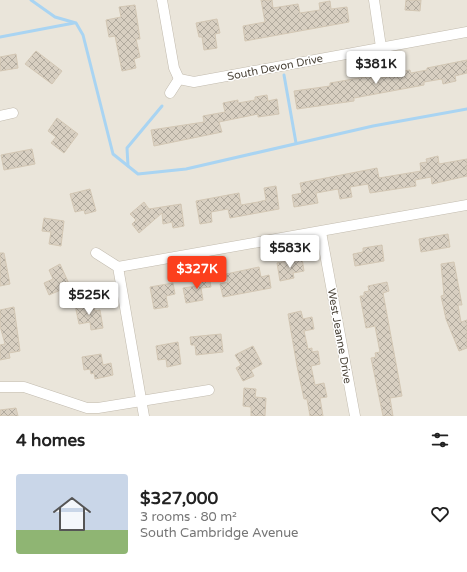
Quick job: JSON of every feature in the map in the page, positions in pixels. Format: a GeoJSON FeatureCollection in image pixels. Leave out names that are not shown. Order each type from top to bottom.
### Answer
{"type":"FeatureCollection","features":[{"type":"Feature","properties":{"kind":"street"},"geometry":{"type":"LineString","coordinates":[[162,0],[174,68],[179,79],[170,93]]}},
{"type":"Feature","properties":{"kind":"street"},"geometry":{"type":"LineString","coordinates":[[374,0],[381,47]]}},
{"type":"Feature","properties":{"kind":"street","name":"South Devon Drive"},"geometry":{"type":"LineString","coordinates":[[179,79],[194,82],[467,32]]}},
{"type":"Feature","properties":{"kind":"street"},"geometry":{"type":"LineString","coordinates":[[0,116],[13,113]]}},
{"type":"Feature","properties":{"kind":"street"},"geometry":{"type":"LineString","coordinates":[[96,253],[118,268],[467,206]]}},
{"type":"Feature","properties":{"kind":"street","name":"West Jeanne Drive"},"geometry":{"type":"LineString","coordinates":[[321,232],[355,416]]}},
{"type":"Feature","properties":{"kind":"street"},"geometry":{"type":"LineString","coordinates":[[118,268],[144,416]]}},
{"type":"Feature","properties":{"kind":"street"},"geometry":{"type":"LineString","coordinates":[[0,387],[24,387],[87,408],[98,408],[141,402],[209,390]]}},
{"type":"Feature","properties":{"kind":"shaded area"},"geometry":{"type":"Polygon","coordinates":[[[0,0],[467,0],[467,416],[0,416],[0,0]]]}},
{"type":"Feature","properties":{"kind":"building"},"geometry":{"type":"Polygon","coordinates":[[[261,0],[272,0],[273,8],[298,4],[300,13],[320,10],[319,3],[330,1],[331,9],[347,7],[349,22],[245,41],[243,26],[265,22],[261,0]]]}},
{"type":"Feature","properties":{"kind":"building"},"geometry":{"type":"Polygon","coordinates":[[[406,0],[421,0],[420,11],[405,10],[406,0]]]}},
{"type":"Feature","properties":{"kind":"building"},"geometry":{"type":"Polygon","coordinates":[[[135,5],[140,39],[136,39],[140,57],[134,59],[136,68],[122,71],[115,36],[109,37],[106,20],[121,17],[119,7],[135,5]]]}},
{"type":"Feature","properties":{"kind":"building"},"geometry":{"type":"Polygon","coordinates":[[[217,19],[220,33],[215,34],[217,48],[204,50],[202,37],[199,37],[196,23],[217,19]]]}},
{"type":"Feature","properties":{"kind":"building"},"geometry":{"type":"Polygon","coordinates":[[[36,51],[62,71],[52,84],[25,64],[36,51]]]}},
{"type":"Feature","properties":{"kind":"building"},"geometry":{"type":"Polygon","coordinates":[[[16,54],[18,68],[0,71],[0,57],[16,54]]]}},
{"type":"Feature","properties":{"kind":"building"},"geometry":{"type":"Polygon","coordinates":[[[467,60],[467,73],[455,76],[456,81],[443,84],[442,79],[424,82],[424,85],[354,98],[354,101],[297,109],[294,91],[330,86],[330,83],[371,76],[372,80],[396,75],[396,72],[410,70],[411,73],[427,70],[427,68],[467,60]]]}},
{"type":"Feature","properties":{"kind":"building"},"geometry":{"type":"Polygon","coordinates":[[[267,95],[268,101],[277,99],[279,114],[258,117],[258,114],[219,122],[222,132],[154,146],[151,130],[204,122],[203,116],[225,112],[223,103],[238,100],[238,103],[255,100],[255,97],[267,95]]]}},
{"type":"Feature","properties":{"kind":"building"},"geometry":{"type":"Polygon","coordinates":[[[57,118],[78,134],[64,153],[51,143],[56,137],[48,131],[57,118]]]}},
{"type":"Feature","properties":{"kind":"building"},"geometry":{"type":"Polygon","coordinates":[[[32,149],[35,164],[4,170],[1,155],[32,149]]]}},
{"type":"Feature","properties":{"kind":"building"},"geometry":{"type":"Polygon","coordinates":[[[438,156],[439,164],[467,159],[467,176],[432,184],[431,177],[415,180],[416,186],[370,193],[368,184],[350,187],[352,197],[340,199],[338,189],[316,193],[318,203],[294,207],[292,195],[302,193],[300,183],[377,168],[379,178],[421,171],[420,163],[427,162],[426,159],[438,156]]]}},
{"type":"Feature","properties":{"kind":"building"},"geometry":{"type":"Polygon","coordinates":[[[276,186],[279,209],[230,218],[228,209],[211,212],[212,222],[200,224],[196,201],[239,193],[241,205],[258,202],[266,200],[264,188],[276,186]]]}},
{"type":"Feature","properties":{"kind":"building"},"geometry":{"type":"Polygon","coordinates":[[[90,189],[96,211],[85,214],[84,210],[75,212],[70,194],[90,189]]]}},
{"type":"Feature","properties":{"kind":"building"},"geometry":{"type":"Polygon","coordinates":[[[144,202],[149,209],[181,204],[184,226],[173,228],[172,222],[163,224],[162,213],[139,233],[132,224],[136,220],[130,214],[144,202]]]}},
{"type":"Feature","properties":{"kind":"building"},"geometry":{"type":"Polygon","coordinates":[[[44,218],[64,221],[61,246],[49,244],[51,232],[42,231],[44,218]]]}},
{"type":"Feature","properties":{"kind":"building"},"geometry":{"type":"Polygon","coordinates":[[[448,234],[450,247],[421,252],[419,239],[448,234]]]}},
{"type":"Feature","properties":{"kind":"building"},"geometry":{"type":"Polygon","coordinates":[[[382,245],[384,261],[355,266],[353,254],[363,252],[363,248],[382,245]]]}},
{"type":"Feature","properties":{"kind":"building"},"geometry":{"type":"Polygon","coordinates":[[[0,253],[4,253],[10,284],[0,286],[0,253]]]}},
{"type":"Feature","properties":{"kind":"building"},"geometry":{"type":"Polygon","coordinates":[[[302,258],[304,271],[293,273],[294,278],[280,281],[277,263],[302,258]]]}},
{"type":"Feature","properties":{"kind":"building"},"geometry":{"type":"Polygon","coordinates":[[[454,262],[462,305],[458,305],[461,322],[467,320],[467,348],[459,351],[446,319],[441,296],[444,295],[441,264],[454,262]]]}},
{"type":"Feature","properties":{"kind":"building"},"geometry":{"type":"Polygon","coordinates":[[[60,264],[70,286],[49,295],[44,283],[53,279],[49,270],[60,264]]]}},
{"type":"Feature","properties":{"kind":"building"},"geometry":{"type":"Polygon","coordinates":[[[259,267],[261,277],[269,275],[271,288],[223,297],[220,284],[228,282],[226,274],[259,267]]]}},
{"type":"Feature","properties":{"kind":"building"},"geometry":{"type":"Polygon","coordinates":[[[209,276],[211,287],[201,288],[203,300],[186,303],[183,288],[196,286],[195,279],[209,276]]]}},
{"type":"Feature","properties":{"kind":"building"},"geometry":{"type":"Polygon","coordinates":[[[387,282],[389,291],[383,293],[402,396],[390,398],[393,416],[383,416],[371,358],[376,357],[375,353],[380,352],[375,326],[366,328],[360,296],[364,296],[364,292],[369,291],[368,286],[387,282]]]}},
{"type":"Feature","properties":{"kind":"building"},"geometry":{"type":"Polygon","coordinates":[[[173,283],[175,294],[166,296],[168,307],[154,309],[150,287],[173,283]]]}},
{"type":"Feature","properties":{"kind":"building"},"geometry":{"type":"Polygon","coordinates":[[[89,303],[90,308],[94,308],[95,311],[100,310],[103,328],[91,330],[90,322],[79,324],[75,305],[89,303]]]}},
{"type":"Feature","properties":{"kind":"building"},"geometry":{"type":"Polygon","coordinates":[[[14,307],[20,351],[9,353],[10,358],[0,360],[0,345],[5,344],[0,326],[0,310],[14,307]]]}},
{"type":"Feature","properties":{"kind":"building"},"geometry":{"type":"Polygon","coordinates":[[[301,311],[303,319],[312,317],[314,329],[304,331],[308,349],[312,348],[312,352],[318,351],[320,364],[311,366],[315,385],[324,383],[327,397],[320,398],[323,416],[310,416],[307,399],[304,399],[297,366],[288,314],[301,311]]]}},
{"type":"Feature","properties":{"kind":"building"},"geometry":{"type":"Polygon","coordinates":[[[221,334],[223,352],[196,355],[195,345],[191,345],[190,337],[221,334]]]}},
{"type":"Feature","properties":{"kind":"building"},"geometry":{"type":"Polygon","coordinates":[[[178,342],[181,364],[167,367],[166,359],[158,360],[156,346],[178,342]]]}},
{"type":"Feature","properties":{"kind":"building"},"geometry":{"type":"Polygon","coordinates":[[[253,346],[262,364],[251,370],[254,376],[243,381],[236,368],[241,365],[235,355],[253,346]]]}},
{"type":"Feature","properties":{"kind":"building"},"geometry":{"type":"Polygon","coordinates":[[[101,354],[103,365],[111,363],[113,375],[95,379],[94,373],[91,374],[90,369],[84,370],[82,357],[101,354]]]}},
{"type":"Feature","properties":{"kind":"building"},"geometry":{"type":"Polygon","coordinates":[[[244,388],[256,389],[255,397],[266,398],[265,416],[251,416],[251,407],[243,406],[244,388]]]}},
{"type":"Feature","properties":{"kind":"building"},"geometry":{"type":"Polygon","coordinates":[[[16,408],[18,416],[0,416],[0,410],[16,408]]]}},
{"type":"Feature","properties":{"kind":"waterway"},"geometry":{"type":"LineString","coordinates":[[31,0],[55,17],[76,23],[83,35],[113,154],[138,174],[186,169],[373,126],[467,109]]}},
{"type":"Feature","properties":{"kind":"waterway"},"geometry":{"type":"LineString","coordinates":[[0,37],[74,23]]}},
{"type":"Feature","properties":{"kind":"waterway"},"geometry":{"type":"LineString","coordinates":[[284,75],[296,143]]}},
{"type":"Feature","properties":{"kind":"waterway"},"geometry":{"type":"LineString","coordinates":[[128,166],[127,148],[162,106]]}}]}
